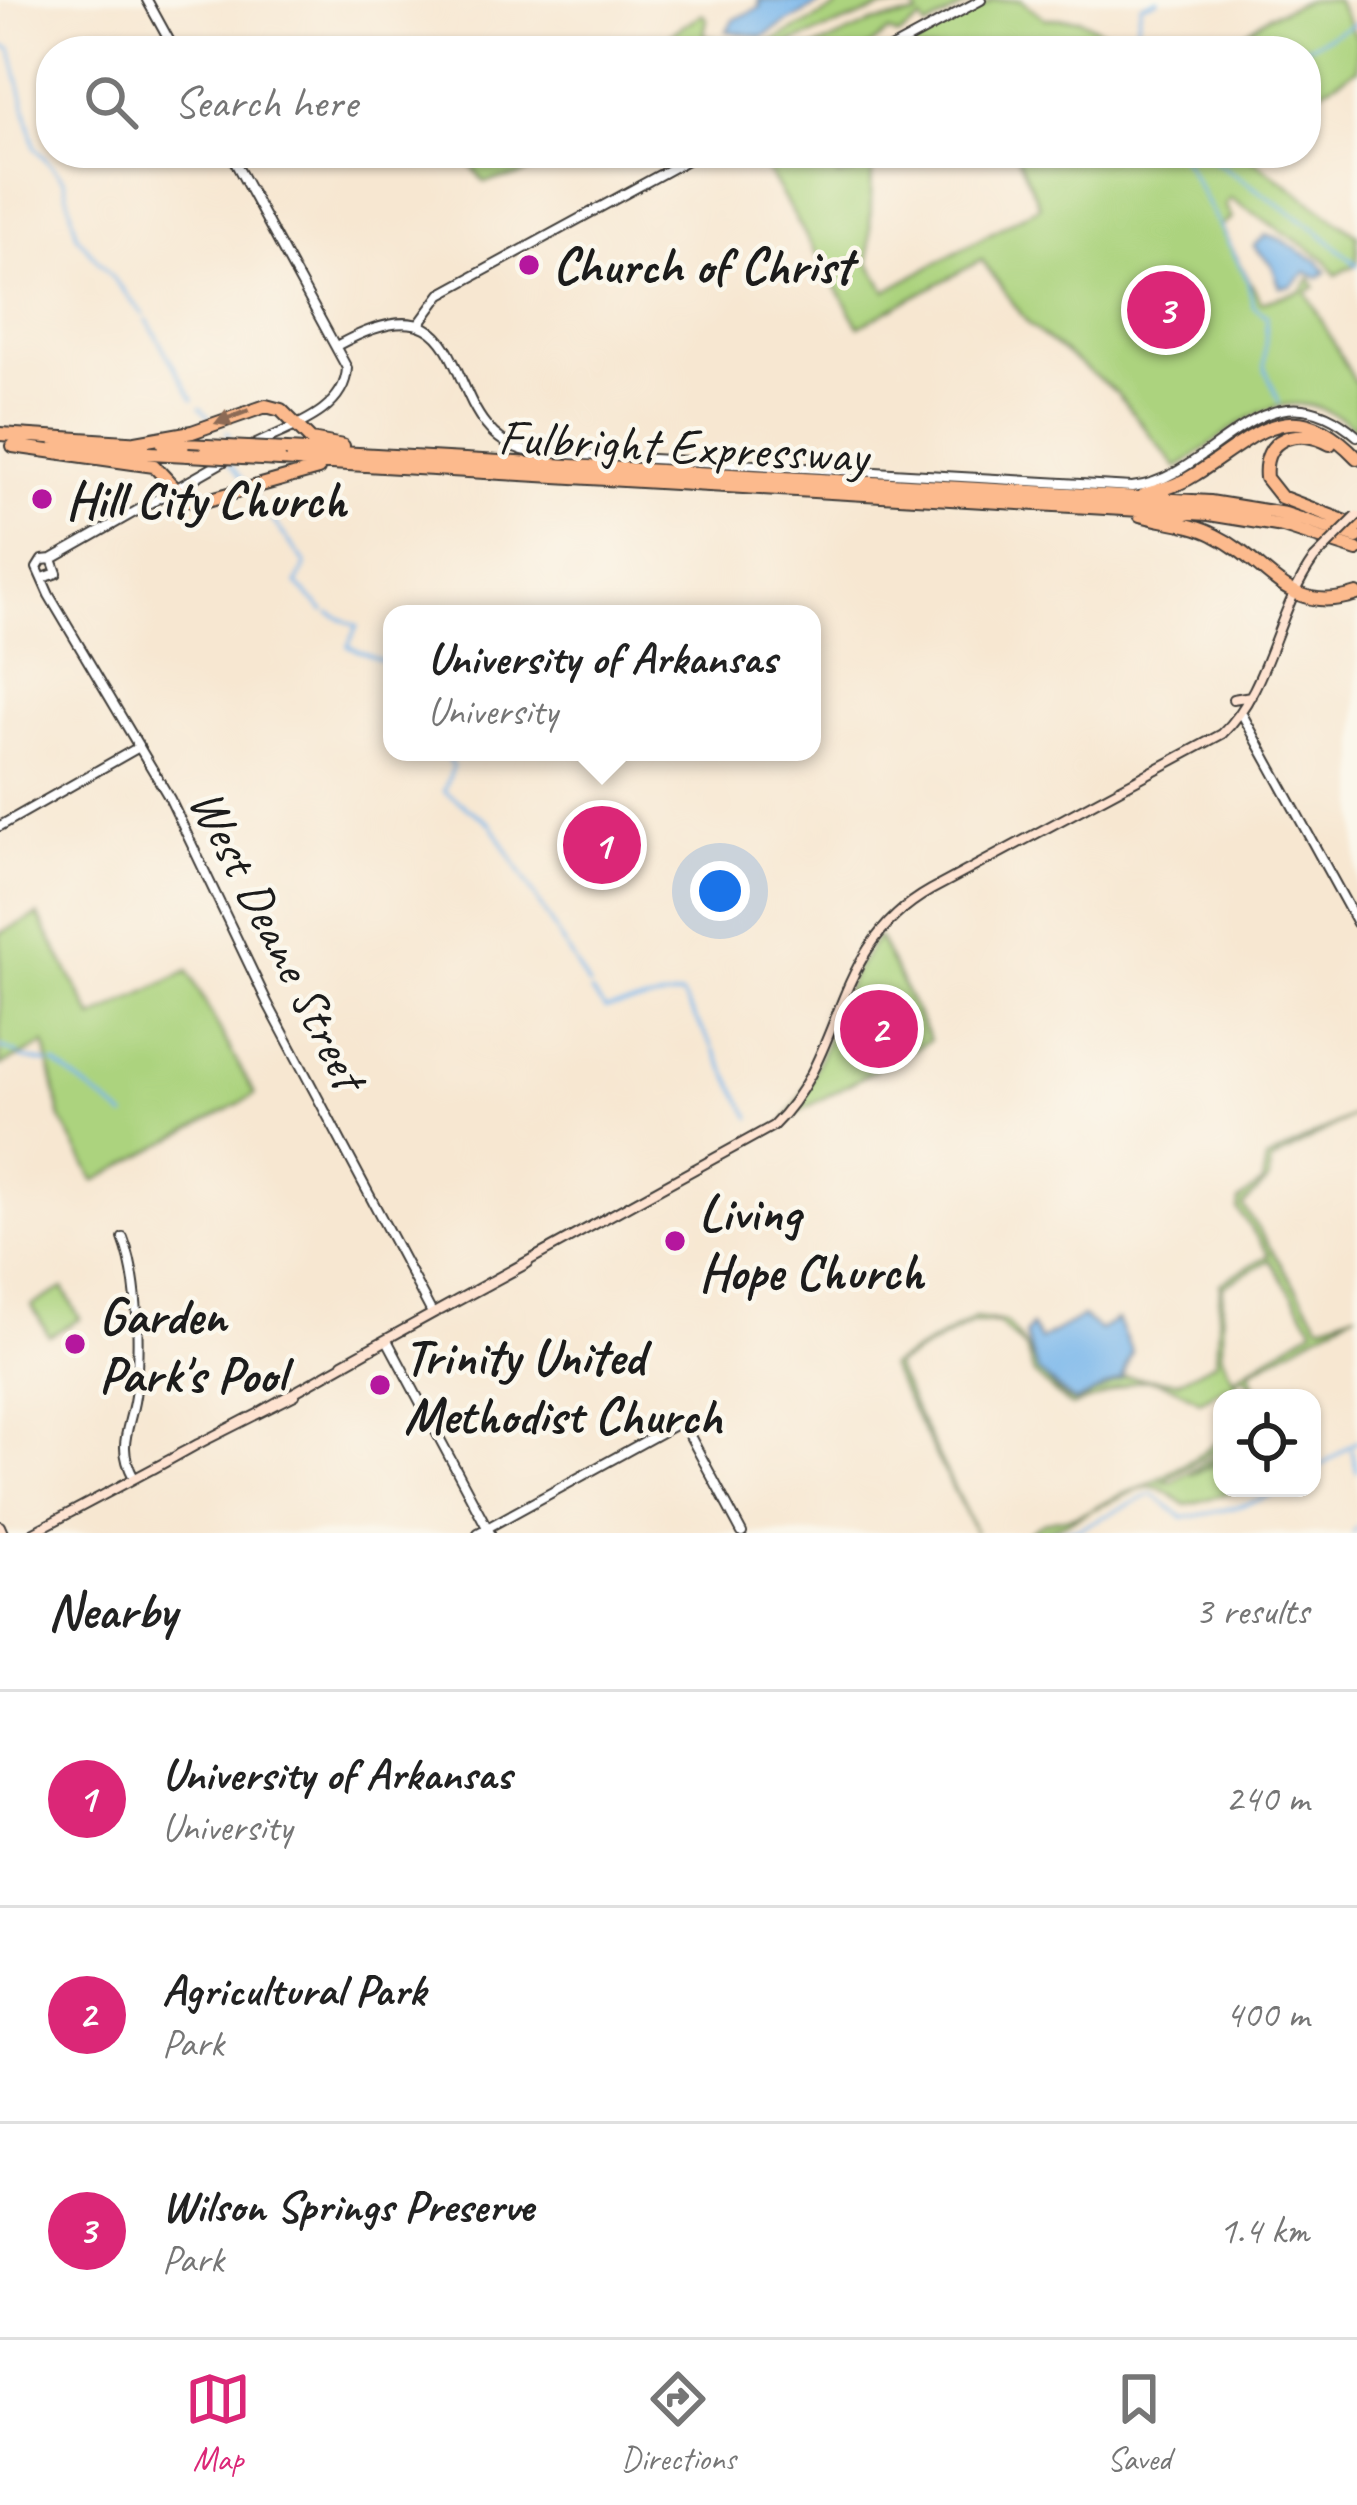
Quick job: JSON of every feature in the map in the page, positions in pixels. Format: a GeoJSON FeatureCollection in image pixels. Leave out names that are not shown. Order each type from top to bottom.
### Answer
{"type":"FeatureCollection","features":[{"type":"Feature","properties":{"kind":"highway"},"geometry":{"type":"LineString","coordinates":[[136,442],[192,432],[266,406],[281,410],[321,444],[385,448],[433,459]]}},
{"type":"Feature","properties":{"kind":"highway"},"geometry":{"type":"LineString","coordinates":[[1137,498],[1186,480],[1248,434],[1274,424],[1319,428],[1357,458]]}},
{"type":"Feature","properties":{"kind":"highway","name":"Fulbright Expressway"},"geometry":{"type":"LineString","coordinates":[[0,434],[206,446],[355,464],[1248,518],[1357,550]]}},
{"type":"Feature","properties":{"kind":"highway"},"geometry":{"type":"LineString","coordinates":[[1357,470],[1331,445],[1304,434],[1280,440],[1264,469],[1280,497],[1357,526]]}},
{"type":"Feature","properties":{"kind":"highway"},"geometry":{"type":"LineString","coordinates":[[7,445],[154,466],[173,487],[201,503],[291,473],[355,464]]}},
{"type":"Feature","properties":{"kind":"highway","name":"Fulbright Expressway"},"geometry":{"type":"LineString","coordinates":[[7,445],[188,455],[433,459],[1137,498],[1266,510],[1357,537]]}},
{"type":"Feature","properties":{"kind":"highway"},"geometry":{"type":"LineString","coordinates":[[1115,509],[1210,532],[1291,595],[1331,601],[1357,594]]}},
{"type":"Feature","properties":{"kind":"main road"},"geometry":{"type":"LineString","coordinates":[[32,1533],[773,1126],[806,1085],[864,948],[898,910],[1203,747],[1242,714],[1291,595],[1314,559],[1357,516]]}},
{"type":"Feature","properties":{"kind":"main road"},"geometry":{"type":"LineString","coordinates":[[1233,700],[1252,695]]}},
{"type":"Feature","properties":{"kind":"street"},"geometry":{"type":"LineString","coordinates":[[147,0],[167,36]]}},
{"type":"Feature","properties":{"kind":"street"},"geometry":{"type":"LineString","coordinates":[[915,36],[981,0]]}},
{"type":"Feature","properties":{"kind":"street"},"geometry":{"type":"LineString","coordinates":[[48,578],[55,562],[71,547],[338,399],[347,374],[338,345],[238,168]]}},
{"type":"Feature","properties":{"kind":"street"},"geometry":{"type":"LineString","coordinates":[[419,324],[441,295],[673,168]]}},
{"type":"Feature","properties":{"kind":"street"},"geometry":{"type":"LineString","coordinates":[[338,345],[387,321],[419,324],[440,342],[490,431],[513,448],[532,452],[1132,487],[1173,476],[1240,424],[1274,411],[1317,413],[1357,436]]}},
{"type":"Feature","properties":{"kind":"street"},"geometry":{"type":"LineString","coordinates":[[48,578],[38,564],[55,562]]}},
{"type":"Feature","properties":{"kind":"street","name":"West Deane Street"},"geometry":{"type":"LineString","coordinates":[[48,578],[52,601],[139,747],[431,1313]]}},
{"type":"Feature","properties":{"kind":"street"},"geometry":{"type":"LineString","coordinates":[[1242,714],[1357,923]]}},
{"type":"Feature","properties":{"kind":"street"},"geometry":{"type":"LineString","coordinates":[[0,826],[139,747]]}},
{"type":"Feature","properties":{"kind":"street"},"geometry":{"type":"LineString","coordinates":[[123,1238],[133,1272],[136,1367],[122,1455],[134,1478]]}},
{"type":"Feature","properties":{"kind":"street"},"geometry":{"type":"LineString","coordinates":[[386,1340],[485,1531],[682,1421],[742,1533]]}},
{"type":"Feature","properties":{"kind":"street"},"geometry":{"type":"LineString","coordinates":[[61,1517],[63,1532]]}},
{"type":"Feature","properties":{"kind":"green space"},"geometry":{"type":"Polygon","coordinates":[[[838,0],[975,0],[926,28],[921,20],[899,36],[889,32],[842,36],[872,23],[918,15],[915,7],[883,8],[809,36],[783,36],[836,8],[838,0]]]}},
{"type":"Feature","properties":{"kind":"green space"},"geometry":{"type":"Polygon","coordinates":[[[994,0],[1021,0],[1044,18],[1080,19],[1111,36],[929,36],[994,0]]]}},
{"type":"Feature","properties":{"kind":"green space"},"geometry":{"type":"Polygon","coordinates":[[[1308,0],[1336,0],[1357,38],[1357,69],[1321,91],[1321,36],[1241,36],[1270,15],[1308,0]]]}},
{"type":"Feature","properties":{"kind":"green space"},"geometry":{"type":"Polygon","coordinates":[[[702,14],[707,19],[706,36],[670,36],[702,14]]]}},
{"type":"Feature","properties":{"kind":"green space"},"geometry":{"type":"Polygon","coordinates":[[[473,168],[537,168],[519,176],[484,182],[473,168]]]}},
{"type":"Feature","properties":{"kind":"green space"},"geometry":{"type":"Polygon","coordinates":[[[766,168],[835,168],[838,177],[855,168],[872,168],[869,262],[886,291],[1040,206],[1022,168],[1265,168],[1357,235],[1357,264],[1336,275],[1324,258],[1230,198],[1225,205],[1232,218],[1220,227],[1261,302],[1301,291],[1310,278],[1315,287],[1306,292],[1357,386],[1357,429],[1330,412],[1283,405],[1241,423],[1177,468],[1117,393],[1029,325],[982,260],[859,326],[766,168]]]}},
{"type":"Feature","properties":{"kind":"green space"},"geometry":{"type":"Polygon","coordinates":[[[38,915],[93,1018],[188,971],[255,1095],[95,1181],[61,1119],[45,1044],[0,1066],[0,933],[38,915]]]}},
{"type":"Feature","properties":{"kind":"green space"},"geometry":{"type":"Polygon","coordinates":[[[878,936],[930,1040],[787,1118],[811,1080],[853,974],[878,936]]]}},
{"type":"Feature","properties":{"kind":"green space"},"geometry":{"type":"Polygon","coordinates":[[[1357,1113],[1271,1162],[1268,1181],[1243,1206],[1320,1324],[1357,1311],[1250,1371],[1255,1389],[1245,1376],[1235,1381],[1239,1389],[1229,1385],[1213,1389],[1200,1401],[1146,1380],[1071,1407],[1034,1375],[1026,1350],[998,1323],[973,1323],[894,1366],[976,1533],[889,1366],[975,1318],[1005,1322],[1023,1344],[1053,1387],[1075,1404],[1126,1377],[1178,1381],[1216,1361],[1220,1283],[1269,1255],[1238,1210],[1239,1201],[1262,1183],[1266,1160],[1357,1113]],[[1270,1260],[1223,1286],[1222,1356],[1233,1378],[1314,1328],[1270,1260]]]}},
{"type":"Feature","properties":{"kind":"green space"},"geometry":{"type":"Polygon","coordinates":[[[63,1288],[80,1319],[49,1336],[32,1305],[63,1288]]]}},
{"type":"Feature","properties":{"kind":"green space"},"geometry":{"type":"Polygon","coordinates":[[[1213,1444],[1213,1451],[1163,1482],[1173,1482],[1213,1457],[1213,1462],[1190,1475],[1213,1466],[1215,1497],[1186,1505],[1152,1487],[1139,1489],[1213,1444]]]}},
{"type":"Feature","properties":{"kind":"green space"},"geometry":{"type":"Polygon","coordinates":[[[1092,1510],[1044,1531],[1028,1533],[1047,1522],[1092,1510]]]}},
{"type":"Feature","properties":{"kind":"water"},"geometry":{"type":"Polygon","coordinates":[[[758,0],[824,0],[764,36],[727,31],[733,20],[760,7],[758,0]]]}},
{"type":"Feature","properties":{"kind":"water"},"geometry":{"type":"Polygon","coordinates":[[[1266,235],[1318,260],[1326,272],[1318,278],[1306,272],[1291,286],[1280,287],[1272,265],[1254,246],[1266,235]]]}},
{"type":"Feature","properties":{"kind":"water"},"geometry":{"type":"Polygon","coordinates":[[[1082,1317],[1100,1330],[1117,1320],[1132,1352],[1121,1379],[1075,1402],[1038,1372],[1025,1335],[1031,1326],[1040,1340],[1082,1317]]]}},
{"type":"Feature","properties":{"kind":"waterway"},"geometry":{"type":"LineString","coordinates":[[1136,35],[1141,5],[1158,0]]}},
{"type":"Feature","properties":{"kind":"waterway"},"geometry":{"type":"LineString","coordinates":[[1321,40],[1357,23]]}},
{"type":"Feature","properties":{"kind":"waterway"},"geometry":{"type":"LineString","coordinates":[[0,45],[11,49],[36,148]]}},
{"type":"Feature","properties":{"kind":"waterway"},"geometry":{"type":"LineString","coordinates":[[53,168],[64,180],[77,236],[144,315]]}},
{"type":"Feature","properties":{"kind":"waterway"},"geometry":{"type":"LineString","coordinates":[[1188,168],[1247,278],[1253,306],[1267,316],[1264,366],[1279,402]]}},
{"type":"Feature","properties":{"kind":"waterway"},"geometry":{"type":"LineString","coordinates":[[1225,168],[1314,228],[1357,265]]}},
{"type":"Feature","properties":{"kind":"waterway"},"geometry":{"type":"LineString","coordinates":[[147,320],[193,399]]}},
{"type":"Feature","properties":{"kind":"waterway"},"geometry":{"type":"LineString","coordinates":[[200,407],[209,417]]}},
{"type":"Feature","properties":{"kind":"waterway"},"geometry":{"type":"LineString","coordinates":[[227,432],[229,437]]}},
{"type":"Feature","properties":{"kind":"waterway"},"geometry":{"type":"LineString","coordinates":[[229,463],[245,482]]}},
{"type":"Feature","properties":{"kind":"waterway"},"geometry":{"type":"LineString","coordinates":[[253,494],[258,500]]}},
{"type":"Feature","properties":{"kind":"waterway"},"geometry":{"type":"LineString","coordinates":[[261,505],[306,564],[297,584],[324,611]]}},
{"type":"Feature","properties":{"kind":"waterway"},"geometry":{"type":"LineString","coordinates":[[329,613],[357,626],[348,646],[383,661]]}},
{"type":"Feature","properties":{"kind":"waterway"},"geometry":{"type":"LineString","coordinates":[[449,761],[453,767],[444,791],[491,824],[589,986]]}},
{"type":"Feature","properties":{"kind":"waterway"},"geometry":{"type":"LineString","coordinates":[[591,992],[605,1009],[681,995],[712,1046]]}},
{"type":"Feature","properties":{"kind":"waterway"},"geometry":{"type":"LineString","coordinates":[[0,1047],[18,1054]]}},
{"type":"Feature","properties":{"kind":"waterway"},"geometry":{"type":"LineString","coordinates":[[714,1049],[751,1118]]}},
{"type":"Feature","properties":{"kind":"waterway"},"geometry":{"type":"LineString","coordinates":[[21,1058],[48,1063]]}},
{"type":"Feature","properties":{"kind":"waterway"},"geometry":{"type":"LineString","coordinates":[[54,1063],[126,1117]]}},
{"type":"Feature","properties":{"kind":"waterway"},"geometry":{"type":"LineString","coordinates":[[1321,1466],[1357,1441]]}},
{"type":"Feature","properties":{"kind":"waterway"},"geometry":{"type":"LineString","coordinates":[[1352,1450],[1357,1471]]}},
{"type":"Feature","properties":{"kind":"waterway"},"geometry":{"type":"LineString","coordinates":[[1050,1533],[1080,1528],[1152,1494],[1184,1518],[1265,1497]]}},
{"type":"Feature","properties":{"kind":"waterway"},"geometry":{"type":"LineString","coordinates":[[1353,1533],[1357,1527]]}},
{"type":"Feature","properties":{"kind":"place","name":"Church of Christ"},"geometry":{"type":"Point","coordinates":[529,265]}},
{"type":"Feature","properties":{"kind":"place","name":"Wilson Springs Preserve"},"geometry":{"type":"Point","coordinates":[1166,310]}},
{"type":"Feature","properties":{"kind":"place","name":"Hill City Church"},"geometry":{"type":"Point","coordinates":[42,499]}},
{"type":"Feature","properties":{"kind":"place","name":"University of Arkansas"},"geometry":{"type":"Point","coordinates":[602,845]}},
{"type":"Feature","properties":{"kind":"place","name":"Agricultural Park"},"geometry":{"type":"Point","coordinates":[879,1029]}},
{"type":"Feature","properties":{"kind":"place","name":"Living Hope Church"},"geometry":{"type":"Point","coordinates":[675,1241]}},
{"type":"Feature","properties":{"kind":"place","name":"Garden Park's Pool"},"geometry":{"type":"Point","coordinates":[75,1344]}},
{"type":"Feature","properties":{"kind":"place","name":"Trinity United Methodist Church"},"geometry":{"type":"Point","coordinates":[380,1385]}}]}
